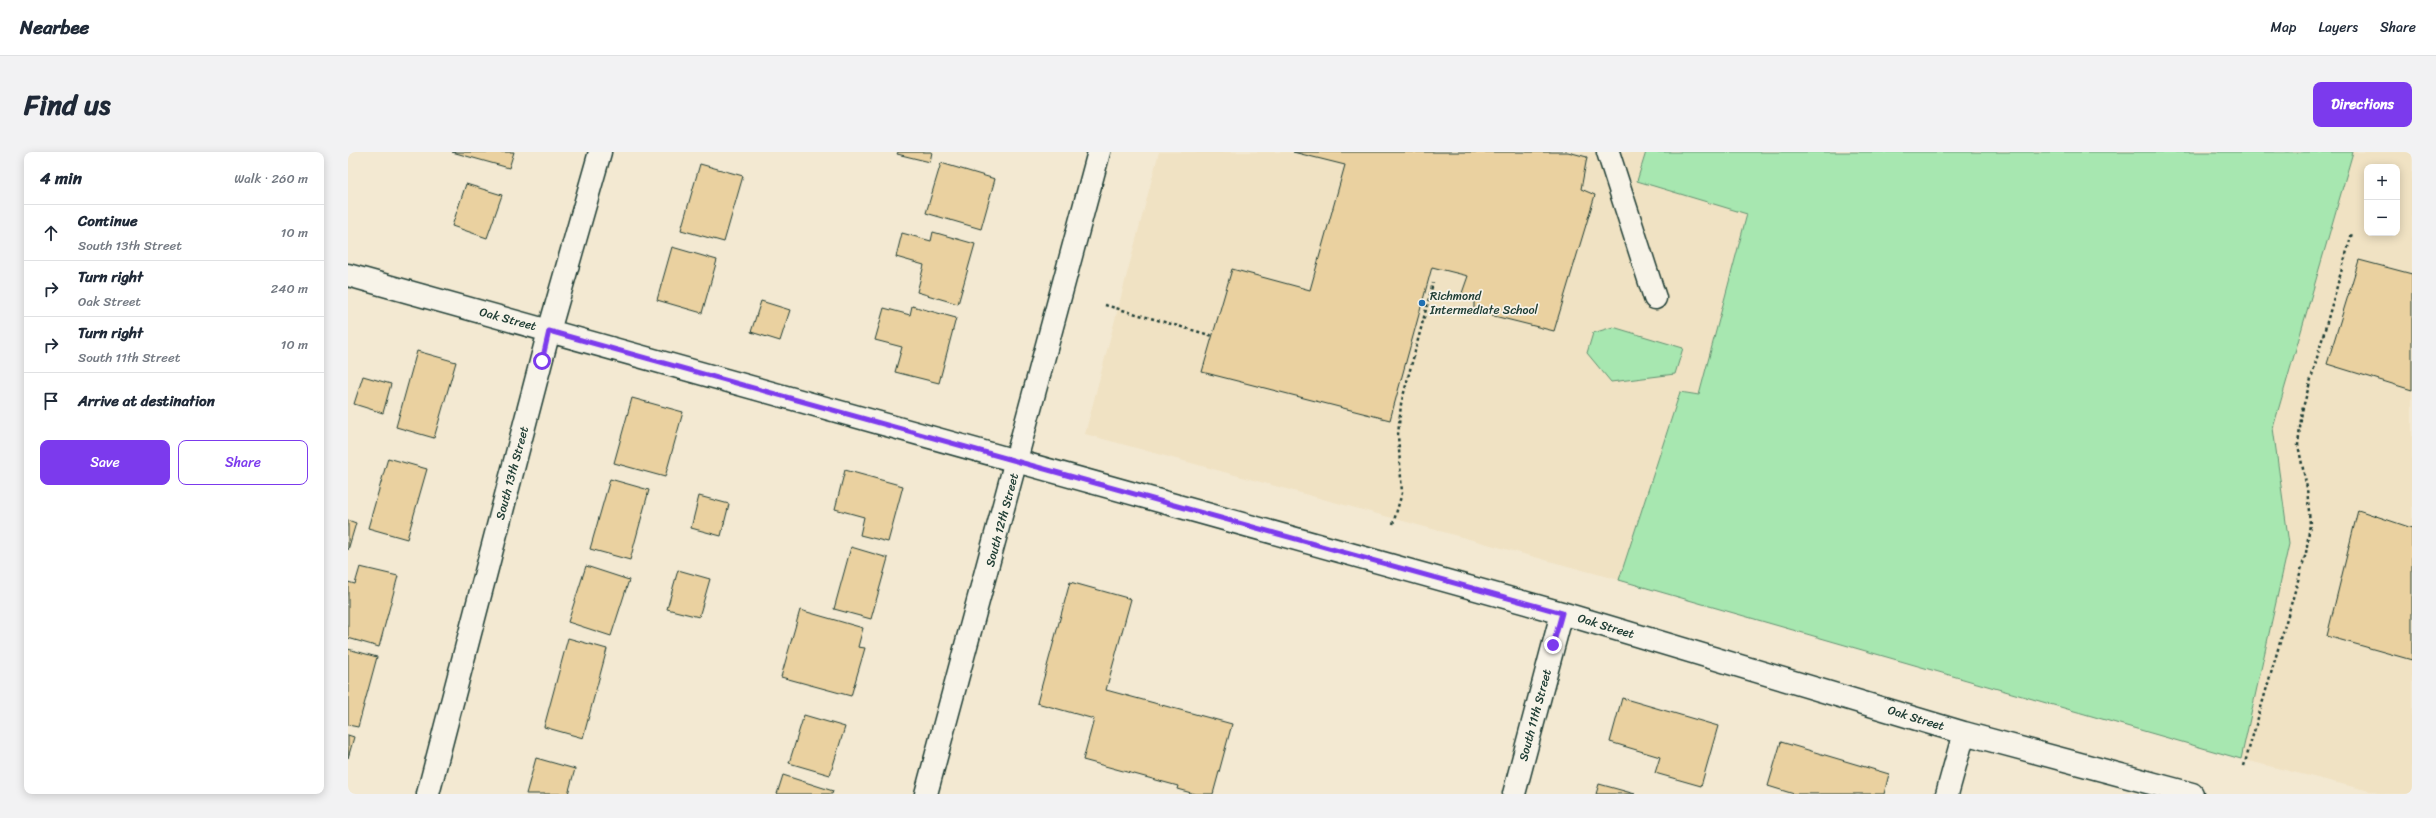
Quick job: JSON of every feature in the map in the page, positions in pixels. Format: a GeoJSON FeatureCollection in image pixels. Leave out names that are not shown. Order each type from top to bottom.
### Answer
{"type":"FeatureCollection","features":[{"type":"Feature","properties":{"kind":"street","name":"South 13th Street"},"geometry":{"type":"LineString","coordinates":[[428,794],[549,331],[600,152]]}},
{"type":"Feature","properties":{"kind":"street","name":"South 12th Street"},"geometry":{"type":"LineString","coordinates":[[926,794],[1018,462],[1100,152]]}},
{"type":"Feature","properties":{"kind":"street"},"geometry":{"type":"LineString","coordinates":[[1608,152],[1655,298]]}},
{"type":"Feature","properties":{"kind":"street","name":"Oak Street"},"geometry":{"type":"LineString","coordinates":[[348,275],[1562,613],[1964,732],[2192,794]]}},
{"type":"Feature","properties":{"kind":"street","name":"South 11th Street"},"geometry":{"type":"LineString","coordinates":[[1514,794],[1562,613]]}},
{"type":"Feature","properties":{"kind":"street"},"geometry":{"type":"LineString","coordinates":[[1947,794],[1964,732]]}},
{"type":"Feature","properties":{"kind":"path"},"geometry":{"type":"LineString","coordinates":[[2244,766],[2306,553],[2310,524],[2307,488],[2298,445],[2302,411],[2352,233]]}},
{"type":"Feature","properties":{"kind":"path"},"geometry":{"type":"LineString","coordinates":[[1393,524],[1402,493],[1398,435],[1401,404],[1433,283]]}},
{"type":"Feature","properties":{"kind":"path"},"geometry":{"type":"LineString","coordinates":[[1104,305],[1212,336]]}},
{"type":"Feature","properties":{"kind":"shaded area","name":"Richmond Intermediate School"},"geometry":{"type":"Polygon","coordinates":[[[1159,152],[1646,152],[1638,181],[1747,213],[1699,395],[1680,392],[1619,580],[1085,434],[1159,152]]]}},
{"type":"Feature","properties":{"kind":"shaded area"},"geometry":{"type":"Polygon","coordinates":[[[2353,152],[2412,152],[2412,794],[2382,794],[2241,759],[2289,544],[2273,428],[2353,152]]]}},
{"type":"Feature","properties":{"kind":"green space"},"geometry":{"type":"Polygon","coordinates":[[[1646,152],[2353,152],[2273,428],[2289,544],[2241,759],[1619,580],[1680,392],[1699,395],[1747,214],[1637,181],[1646,152]]]}},
{"type":"Feature","properties":{"kind":"green space"},"geometry":{"type":"Polygon","coordinates":[[[1613,327],[1683,348],[1675,374],[1611,382],[1587,353],[1593,333],[1613,327]]]}},
{"type":"Feature","properties":{"kind":"building"},"geometry":{"type":"Polygon","coordinates":[[[452,152],[514,152],[509,168],[452,152]]]}},
{"type":"Feature","properties":{"kind":"building"},"geometry":{"type":"Polygon","coordinates":[[[898,152],[932,152],[930,162],[897,154],[898,152]]]}},
{"type":"Feature","properties":{"kind":"building"},"geometry":{"type":"Polygon","coordinates":[[[1293,152],[1568,152],[1587,157],[1581,189],[1595,195],[1554,331],[1474,311],[1474,301],[1461,296],[1468,276],[1432,267],[1390,420],[1202,372],[1232,269],[1310,290],[1345,165],[1293,152]]]}},
{"type":"Feature","properties":{"kind":"building"},"geometry":{"type":"Polygon","coordinates":[[[941,163],[995,179],[981,229],[926,213],[941,163]]]}},
{"type":"Feature","properties":{"kind":"building"},"geometry":{"type":"Polygon","coordinates":[[[700,164],[743,176],[724,242],[681,230],[700,164]]]}},
{"type":"Feature","properties":{"kind":"building"},"geometry":{"type":"Polygon","coordinates":[[[466,184],[502,195],[487,238],[452,226],[466,184]]]}},
{"type":"Feature","properties":{"kind":"building"},"geometry":{"type":"Polygon","coordinates":[[[933,232],[975,244],[958,304],[917,292],[924,265],[896,257],[902,233],[931,241],[933,232]]]}},
{"type":"Feature","properties":{"kind":"building"},"geometry":{"type":"Polygon","coordinates":[[[672,247],[717,260],[702,313],[657,300],[672,247]]]}},
{"type":"Feature","properties":{"kind":"building"},"geometry":{"type":"Polygon","coordinates":[[[2359,260],[2412,274],[2412,390],[2327,364],[2359,260]]]}},
{"type":"Feature","properties":{"kind":"building"},"geometry":{"type":"Polygon","coordinates":[[[761,301],[790,310],[780,341],[751,332],[761,301]]]}},
{"type":"Feature","properties":{"kind":"building"},"geometry":{"type":"Polygon","coordinates":[[[912,306],[956,318],[939,383],[895,372],[902,347],[875,340],[884,308],[910,315],[912,306]]]}},
{"type":"Feature","properties":{"kind":"building"},"geometry":{"type":"Polygon","coordinates":[[[417,351],[456,362],[434,438],[396,427],[417,351]]]}},
{"type":"Feature","properties":{"kind":"building"},"geometry":{"type":"Polygon","coordinates":[[[363,376],[391,384],[383,413],[354,404],[363,376]]]}},
{"type":"Feature","properties":{"kind":"building"},"geometry":{"type":"Polygon","coordinates":[[[632,398],[683,412],[665,477],[614,463],[632,398]]]}},
{"type":"Feature","properties":{"kind":"building"},"geometry":{"type":"Polygon","coordinates":[[[388,458],[427,469],[407,539],[368,528],[388,458]]]}},
{"type":"Feature","properties":{"kind":"building"},"geometry":{"type":"Polygon","coordinates":[[[845,470],[903,486],[888,542],[860,535],[864,517],[835,509],[845,470]]]}},
{"type":"Feature","properties":{"kind":"building"},"geometry":{"type":"Polygon","coordinates":[[[610,479],[649,490],[630,560],[590,549],[610,479]]]}},
{"type":"Feature","properties":{"kind":"building"},"geometry":{"type":"Polygon","coordinates":[[[699,496],[729,504],[721,536],[691,528],[699,496]]]}},
{"type":"Feature","properties":{"kind":"building"},"geometry":{"type":"Polygon","coordinates":[[[2358,510],[2412,528],[2412,660],[2327,636],[2358,510]]]}},
{"type":"Feature","properties":{"kind":"building"},"geometry":{"type":"Polygon","coordinates":[[[348,520],[356,523],[348,550],[348,520]]]}},
{"type":"Feature","properties":{"kind":"building"},"geometry":{"type":"Polygon","coordinates":[[[851,547],[888,558],[871,619],[834,609],[851,547]]]}},
{"type":"Feature","properties":{"kind":"building"},"geometry":{"type":"Polygon","coordinates":[[[586,566],[629,580],[611,636],[568,622],[586,566]]]}},
{"type":"Feature","properties":{"kind":"building"},"geometry":{"type":"Polygon","coordinates":[[[360,567],[398,576],[379,647],[348,638],[348,582],[355,584],[360,567]]]}},
{"type":"Feature","properties":{"kind":"building"},"geometry":{"type":"Polygon","coordinates":[[[678,570],[710,579],[699,617],[667,609],[678,570]]]}},
{"type":"Feature","properties":{"kind":"building"},"geometry":{"type":"Polygon","coordinates":[[[1070,582],[1131,599],[1106,690],[1232,724],[1213,794],[1195,794],[1177,789],[1178,786],[1083,760],[1094,719],[1037,703],[1070,582]]]}},
{"type":"Feature","properties":{"kind":"building"},"geometry":{"type":"Polygon","coordinates":[[[800,610],[863,628],[858,647],[865,648],[851,696],[781,677],[800,610]]]}},
{"type":"Feature","properties":{"kind":"building"},"geometry":{"type":"Polygon","coordinates":[[[568,638],[607,649],[583,738],[544,727],[568,638]]]}},
{"type":"Feature","properties":{"kind":"building"},"geometry":{"type":"Polygon","coordinates":[[[348,649],[377,657],[358,727],[348,725],[348,649]]]}},
{"type":"Feature","properties":{"kind":"building"},"geometry":{"type":"Polygon","coordinates":[[[1622,698],[1718,726],[1701,786],[1655,773],[1660,757],[1610,742],[1622,698]]]}},
{"type":"Feature","properties":{"kind":"building"},"geometry":{"type":"Polygon","coordinates":[[[804,715],[845,727],[830,775],[789,763],[804,715]]]}},
{"type":"Feature","properties":{"kind":"building"},"geometry":{"type":"Polygon","coordinates":[[[348,735],[354,737],[348,758],[348,735]]]}},
{"type":"Feature","properties":{"kind":"building"},"geometry":{"type":"Polygon","coordinates":[[[1781,742],[1889,774],[1884,794],[1794,794],[1768,786],[1781,742]]]}},
{"type":"Feature","properties":{"kind":"building"},"geometry":{"type":"Polygon","coordinates":[[[536,758],[575,769],[568,794],[526,794],[536,758]]]}},
{"type":"Feature","properties":{"kind":"building"},"geometry":{"type":"Polygon","coordinates":[[[783,775],[833,791],[832,794],[777,794],[783,775]]]}},
{"type":"Feature","properties":{"kind":"building"},"geometry":{"type":"Polygon","coordinates":[[[1599,784],[1635,794],[1596,794],[1599,784]]]}},
{"type":"Feature","properties":{"kind":"place","name":"Richmond Intermediate School"},"geometry":{"type":"Point","coordinates":[1422,303]}},
{"type":"Feature","properties":{"kind":"route"},"geometry":{"type":"LineString","coordinates":[[542,361],[549,331],[1562,613],[1553,645]]}}]}
